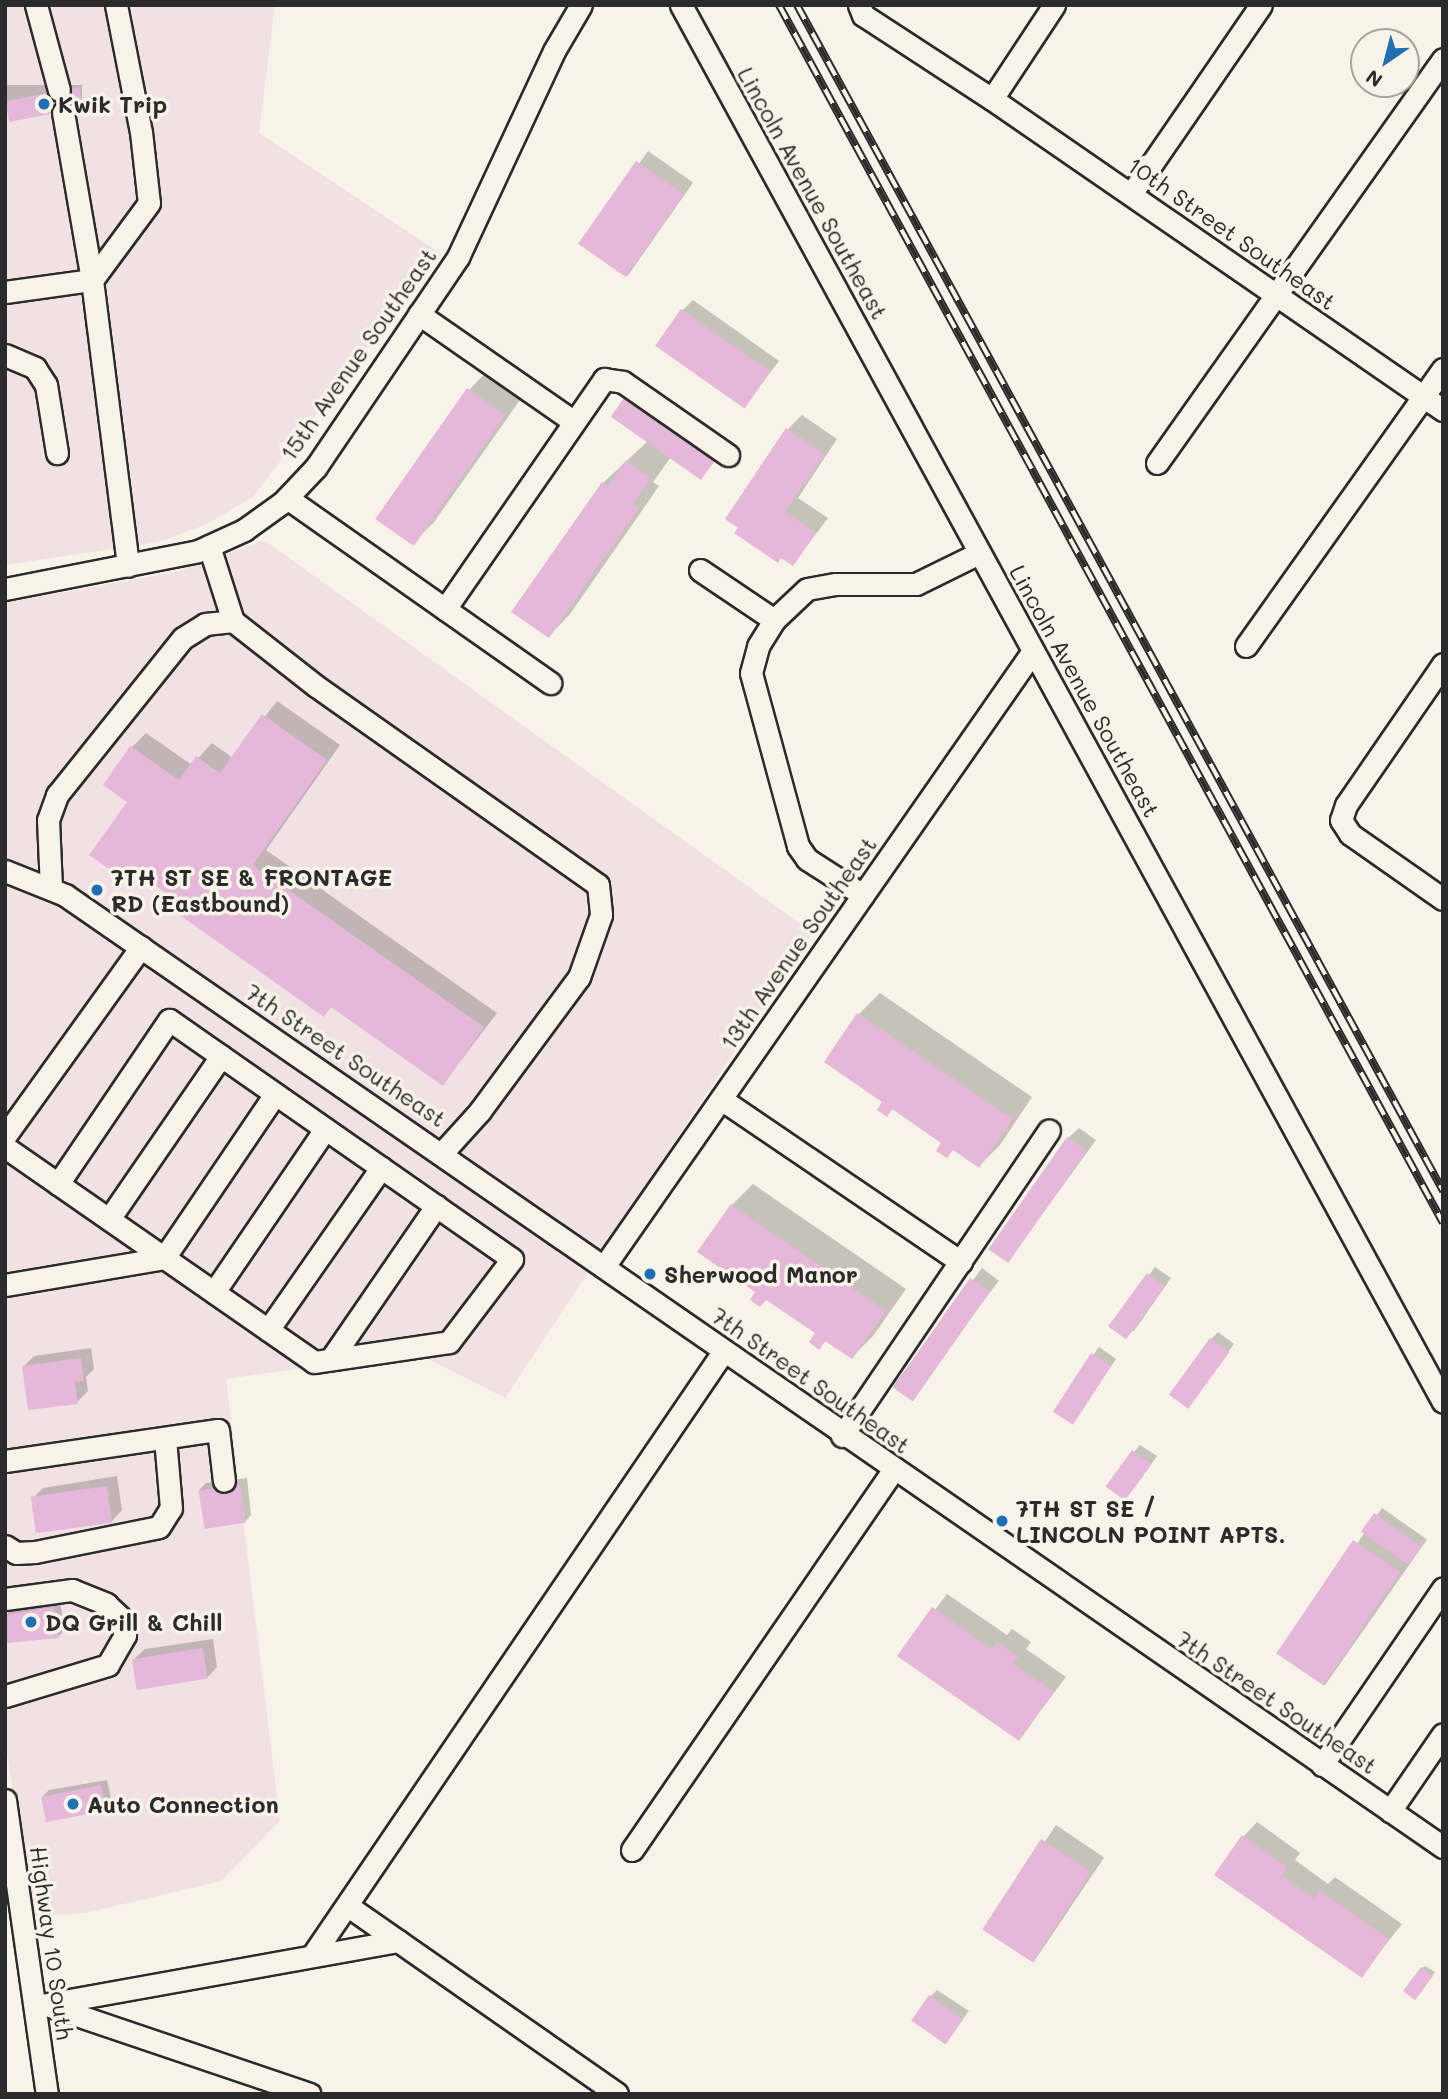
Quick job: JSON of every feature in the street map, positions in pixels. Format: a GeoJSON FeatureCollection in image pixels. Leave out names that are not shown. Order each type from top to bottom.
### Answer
{"type":"FeatureCollection","features":[{"type":"Feature","properties":{"kind":"street"},"geometry":{"type":"LineString","coordinates":[[36,5],[59,90]]}},
{"type":"Feature","properties":{"kind":"street"},"geometry":{"type":"LineString","coordinates":[[5,292],[92,280],[149,203],[141,132],[116,5]]}},
{"type":"Feature","properties":{"kind":"street","name":"15th Avenue Southeast"},"geometry":{"type":"LineString","coordinates":[[5,589],[128,566],[209,546],[244,530],[287,498],[316,467],[458,257],[554,51],[581,5]]}},
{"type":"Feature","properties":{"kind":"street","name":"Lincoln Avenue Southeast"},"geometry":{"type":"LineString","coordinates":[[681,5],[1443,1402]]}},
{"type":"Feature","properties":{"kind":"street","name":"10th Street Southeast"},"geometry":{"type":"LineString","coordinates":[[859,5],[863,15],[992,99],[1443,410]]}},
{"type":"Feature","properties":{"kind":"street"},"geometry":{"type":"LineString","coordinates":[[992,99],[1054,5]]}},
{"type":"Feature","properties":{"kind":"street"},"geometry":{"type":"LineString","coordinates":[[1131,194],[1261,5]]}},
{"type":"Feature","properties":{"kind":"street"},"geometry":{"type":"LineString","coordinates":[[1157,463],[1443,59]]}},
{"type":"Feature","properties":{"kind":"street"},"geometry":{"type":"LineString","coordinates":[[63,112],[92,280],[128,566]]}},
{"type":"Feature","properties":{"kind":"street"},"geometry":{"type":"LineString","coordinates":[[419,314],[573,421]]}},
{"type":"Feature","properties":{"kind":"street"},"geometry":{"type":"LineString","coordinates":[[5,355],[35,368],[47,386],[57,453],[43,438],[36,392],[25,378],[5,370]]}},
{"type":"Feature","properties":{"kind":"street"},"geometry":{"type":"LineString","coordinates":[[1246,646],[1443,369]]}},
{"type":"Feature","properties":{"kind":"street"},"geometry":{"type":"LineString","coordinates":[[445,609],[604,379],[612,377],[728,455]]}},
{"type":"Feature","properties":{"kind":"street"},"geometry":{"type":"LineString","coordinates":[[287,498],[550,682]]}},
{"type":"Feature","properties":{"kind":"street"},"geometry":{"type":"LineString","coordinates":[[209,546],[233,621],[316,686],[598,885],[601,915],[579,978],[480,1111],[442,1153]]}},
{"type":"Feature","properties":{"kind":"street"},"geometry":{"type":"LineString","coordinates":[[863,895],[807,859],[798,846],[751,673],[758,646],[774,620],[807,589],[836,584],[916,584],[979,553]]}},
{"type":"Feature","properties":{"kind":"street"},"geometry":{"type":"LineString","coordinates":[[700,570],[774,620]]}},
{"type":"Feature","properties":{"kind":"street"},"geometry":{"type":"LineString","coordinates":[[51,888],[48,820],[57,794],[183,638],[205,624],[233,621]]}},
{"type":"Feature","properties":{"kind":"street","name":"13th Avenue Southeast"},"geometry":{"type":"LineString","coordinates":[[605,1265],[1033,651]]}},
{"type":"Feature","properties":{"kind":"street"},"geometry":{"type":"LineString","coordinates":[[1443,664],[1346,805],[1341,820],[1350,834],[1443,899]]}},
{"type":"Feature","properties":{"kind":"street","name":"7th Street Southeast"},"geometry":{"type":"LineString","coordinates":[[5,871],[51,888],[141,947],[605,1265],[842,1436],[1443,1847]]}},
{"type":"Feature","properties":{"kind":"street"},"geometry":{"type":"LineString","coordinates":[[5,1136],[141,947]]}},
{"type":"Feature","properties":{"kind":"street"},"geometry":{"type":"LineString","coordinates":[[5,1147],[58,1184],[109,1219],[164,1258],[214,1292],[314,1362],[449,1342],[512,1259],[169,1020],[58,1184]]}},
{"type":"Feature","properties":{"kind":"street"},"geometry":{"type":"LineString","coordinates":[[109,1219],[221,1056]]}},
{"type":"Feature","properties":{"kind":"street"},"geometry":{"type":"LineString","coordinates":[[5,1285],[164,1258],[275,1094]]}},
{"type":"Feature","properties":{"kind":"street"},"geometry":{"type":"LineString","coordinates":[[721,1098],[961,1262]]}},
{"type":"Feature","properties":{"kind":"street"},"geometry":{"type":"LineString","coordinates":[[214,1292],[325,1129]]}},
{"type":"Feature","properties":{"kind":"street"},"geometry":{"type":"LineString","coordinates":[[842,1436],[1049,1130]]}},
{"type":"Feature","properties":{"kind":"street"},"geometry":{"type":"LineString","coordinates":[[268,1330],[381,1168]]}},
{"type":"Feature","properties":{"kind":"street"},"geometry":{"type":"LineString","coordinates":[[331,1359],[436,1206]]}},
{"type":"Feature","properties":{"kind":"street"},"geometry":{"type":"LineString","coordinates":[[312,1956],[723,1352]]}},
{"type":"Feature","properties":{"kind":"street"},"geometry":{"type":"LineString","coordinates":[[5,1461],[218,1430],[224,1481]]}},
{"type":"Feature","properties":{"kind":"street"},"geometry":{"type":"LineString","coordinates":[[5,1546],[16,1553],[35,1552],[159,1527],[171,1508],[165,1438]]}},
{"type":"Feature","properties":{"kind":"street"},"geometry":{"type":"LineString","coordinates":[[632,1850],[892,1470]]}},
{"type":"Feature","properties":{"kind":"street"},"geometry":{"type":"LineString","coordinates":[[1322,1765],[1443,1588]]}},
{"type":"Feature","properties":{"kind":"street"},"geometry":{"type":"LineString","coordinates":[[5,1599],[72,1590],[106,1604],[119,1616],[125,1635],[108,1665],[5,1696]]}},
{"type":"Feature","properties":{"kind":"street"},"geometry":{"type":"LineString","coordinates":[[1390,1811],[1443,1734]]}},
{"type":"Feature","properties":{"kind":"street","name":"Highway 10 South"},"geometry":{"type":"LineString","coordinates":[[5,1800],[41,2006],[47,2094]]}},
{"type":"Feature","properties":{"kind":"street"},"geometry":{"type":"LineString","coordinates":[[348,1906],[617,2094]]}},
{"type":"Feature","properties":{"kind":"street"},"geometry":{"type":"LineString","coordinates":[[41,2006],[398,1941]]}},
{"type":"Feature","properties":{"kind":"street"},"geometry":{"type":"LineString","coordinates":[[41,2006],[310,2094]]}},
{"type":"Feature","properties":{"kind":"shaded area"},"geometry":{"type":"Polygon","coordinates":[[[5,5],[275,5],[259,133],[440,253],[253,497],[207,524],[159,542],[5,565],[5,5]]]}},
{"type":"Feature","properties":{"kind":"shaded area"},"geometry":{"type":"Polygon","coordinates":[[[264,540],[813,933],[505,1398],[414,1352],[226,1379],[280,1821],[221,1881],[86,1913],[32,1916],[5,1740],[5,603],[180,571],[264,540]]]}},
{"type":"Feature","properties":{"kind":"building","name":"Kwik Trip"},"geometry":{"type":"Polygon","coordinates":[[[79,87],[83,108],[9,122],[5,101],[79,87]]]}},
{"type":"Feature","properties":{"kind":"building"},"geometry":{"type":"Polygon","coordinates":[[[636,161],[684,194],[626,277],[578,244],[636,161]]]}},
{"type":"Feature","properties":{"kind":"building"},"geometry":{"type":"Polygon","coordinates":[[[681,309],[770,372],[744,408],[655,346],[681,309]]]}},
{"type":"Feature","properties":{"kind":"building"},"geometry":{"type":"Polygon","coordinates":[[[467,388],[506,415],[414,546],[375,519],[467,388]]]}},
{"type":"Feature","properties":{"kind":"building"},"geometry":{"type":"Polygon","coordinates":[[[624,398],[714,461],[701,480],[611,417],[624,398]]]}},
{"type":"Feature","properties":{"kind":"building"},"geometry":{"type":"Polygon","coordinates":[[[786,428],[825,454],[785,512],[816,533],[793,566],[781,558],[778,563],[734,533],[738,528],[725,519],[786,428]]]}},
{"type":"Feature","properties":{"kind":"building"},"geometry":{"type":"Polygon","coordinates":[[[626,460],[651,478],[633,504],[639,508],[549,638],[511,612],[602,482],[608,486],[626,460]]]}},
{"type":"Feature","properties":{"kind":"building"},"geometry":{"type":"Polygon","coordinates":[[[262,714],[327,760],[253,865],[484,1027],[443,1086],[331,1007],[324,1017],[167,906],[173,898],[133,870],[125,880],[89,855],[127,802],[103,785],[130,746],[179,780],[196,756],[220,773],[262,714]]]}},
{"type":"Feature","properties":{"kind":"building"},"geometry":{"type":"Polygon","coordinates":[[[857,1013],[1013,1119],[979,1168],[953,1150],[947,1158],[936,1151],[941,1143],[892,1109],[887,1117],[877,1110],[882,1102],[824,1062],[857,1013]]]}},
{"type":"Feature","properties":{"kind":"building"},"geometry":{"type":"Polygon","coordinates":[[[1067,1137],[1087,1151],[1008,1263],[988,1249],[1067,1137]]]}},
{"type":"Feature","properties":{"kind":"building"},"geometry":{"type":"Polygon","coordinates":[[[731,1204],[886,1311],[852,1359],[825,1341],[819,1350],[809,1342],[815,1333],[766,1300],[760,1307],[750,1300],[755,1292],[697,1252],[731,1204]]]}},
{"type":"Feature","properties":{"kind":"building"},"geometry":{"type":"Polygon","coordinates":[[[1147,1273],[1165,1286],[1126,1339],[1108,1326],[1147,1273]]]}},
{"type":"Feature","properties":{"kind":"building"},"geometry":{"type":"Polygon","coordinates":[[[970,1278],[990,1292],[913,1402],[893,1388],[970,1278]]]}},
{"type":"Feature","properties":{"kind":"building"},"geometry":{"type":"Polygon","coordinates":[[[1210,1338],[1229,1352],[1188,1409],[1169,1395],[1210,1338]]]}},
{"type":"Feature","properties":{"kind":"building"},"geometry":{"type":"Polygon","coordinates":[[[1091,1353],[1111,1366],[1073,1425],[1053,1412],[1091,1353]]]}},
{"type":"Feature","properties":{"kind":"building"},"geometry":{"type":"Polygon","coordinates":[[[81,1358],[84,1381],[75,1382],[78,1404],[28,1410],[22,1366],[81,1358]]]}},
{"type":"Feature","properties":{"kind":"building"},"geometry":{"type":"Polygon","coordinates":[[[1132,1450],[1151,1464],[1125,1501],[1106,1486],[1132,1450]]]}},
{"type":"Feature","properties":{"kind":"building"},"geometry":{"type":"Polygon","coordinates":[[[240,1484],[246,1523],[205,1529],[199,1491],[240,1484]]]}},
{"type":"Feature","properties":{"kind":"building"},"geometry":{"type":"Polygon","coordinates":[[[107,1486],[112,1523],[36,1533],[31,1497],[107,1486]]]}},
{"type":"Feature","properties":{"kind":"building"},"geometry":{"type":"Polygon","coordinates":[[[1374,1513],[1422,1546],[1408,1565],[1361,1532],[1374,1513]]]}},
{"type":"Feature","properties":{"kind":"building"},"geometry":{"type":"Polygon","coordinates":[[[1353,1540],[1400,1572],[1324,1685],[1276,1654],[1353,1540]]]}},
{"type":"Feature","properties":{"kind":"building","name":"DQ Grill & Chill"},"geometry":{"type":"Polygon","coordinates":[[[54,1607],[59,1638],[7,1643],[5,1615],[54,1607]]]}},
{"type":"Feature","properties":{"kind":"building"},"geometry":{"type":"Polygon","coordinates":[[[932,1607],[992,1649],[997,1642],[1018,1657],[1013,1664],[1054,1692],[1019,1741],[897,1656],[932,1607]]]}},
{"type":"Feature","properties":{"kind":"building"},"geometry":{"type":"Polygon","coordinates":[[[203,1648],[208,1679],[137,1690],[132,1659],[203,1648]]]}},
{"type":"Feature","properties":{"kind":"building","name":"Auto Connection"},"geometry":{"type":"Polygon","coordinates":[[[101,1785],[106,1811],[46,1822],[41,1797],[101,1785]]]}},
{"type":"Feature","properties":{"kind":"building"},"geometry":{"type":"Polygon","coordinates":[[[1242,1835],[1287,1867],[1282,1875],[1314,1898],[1319,1890],[1389,1939],[1362,1978],[1214,1875],[1242,1835]]]}},
{"type":"Feature","properties":{"kind":"building"},"geometry":{"type":"Polygon","coordinates":[[[1041,1839],[1091,1872],[1032,1962],[982,1930],[1041,1839]]]}},
{"type":"Feature","properties":{"kind":"building"},"geometry":{"type":"Polygon","coordinates":[[[1421,1967],[1433,1976],[1415,2000],[1403,1991],[1421,1967]]]}},
{"type":"Feature","properties":{"kind":"building"},"geometry":{"type":"Polygon","coordinates":[[[929,1995],[963,2019],[946,2044],[911,2020],[929,1995]]]}},
{"type":"Feature","properties":{"kind":"railway"},"geometry":{"type":"LineString","coordinates":[[779,5],[1443,1223]]}},
{"type":"Feature","properties":{"kind":"railway"},"geometry":{"type":"LineString","coordinates":[[797,5],[1443,1191]]}},
{"type":"Feature","properties":{"kind":"place","name":"Kwik Trip"},"geometry":{"type":"Point","coordinates":[44,104]}},
{"type":"Feature","properties":{"kind":"place","name":"7TH ST SE & FRONTAGE RD (Eastbound)"},"geometry":{"type":"Point","coordinates":[97,890]}},
{"type":"Feature","properties":{"kind":"place","name":"Sherwood Manor"},"geometry":{"type":"Point","coordinates":[650,1274]}},
{"type":"Feature","properties":{"kind":"place","name":"7TH ST SE / LINCOLN POINT APTS."},"geometry":{"type":"Point","coordinates":[1002,1521]}},
{"type":"Feature","properties":{"kind":"place","name":"DQ Grill & Chill"},"geometry":{"type":"Point","coordinates":[31,1622]}},
{"type":"Feature","properties":{"kind":"place","name":"Auto Connection"},"geometry":{"type":"Point","coordinates":[73,1804]}}]}
